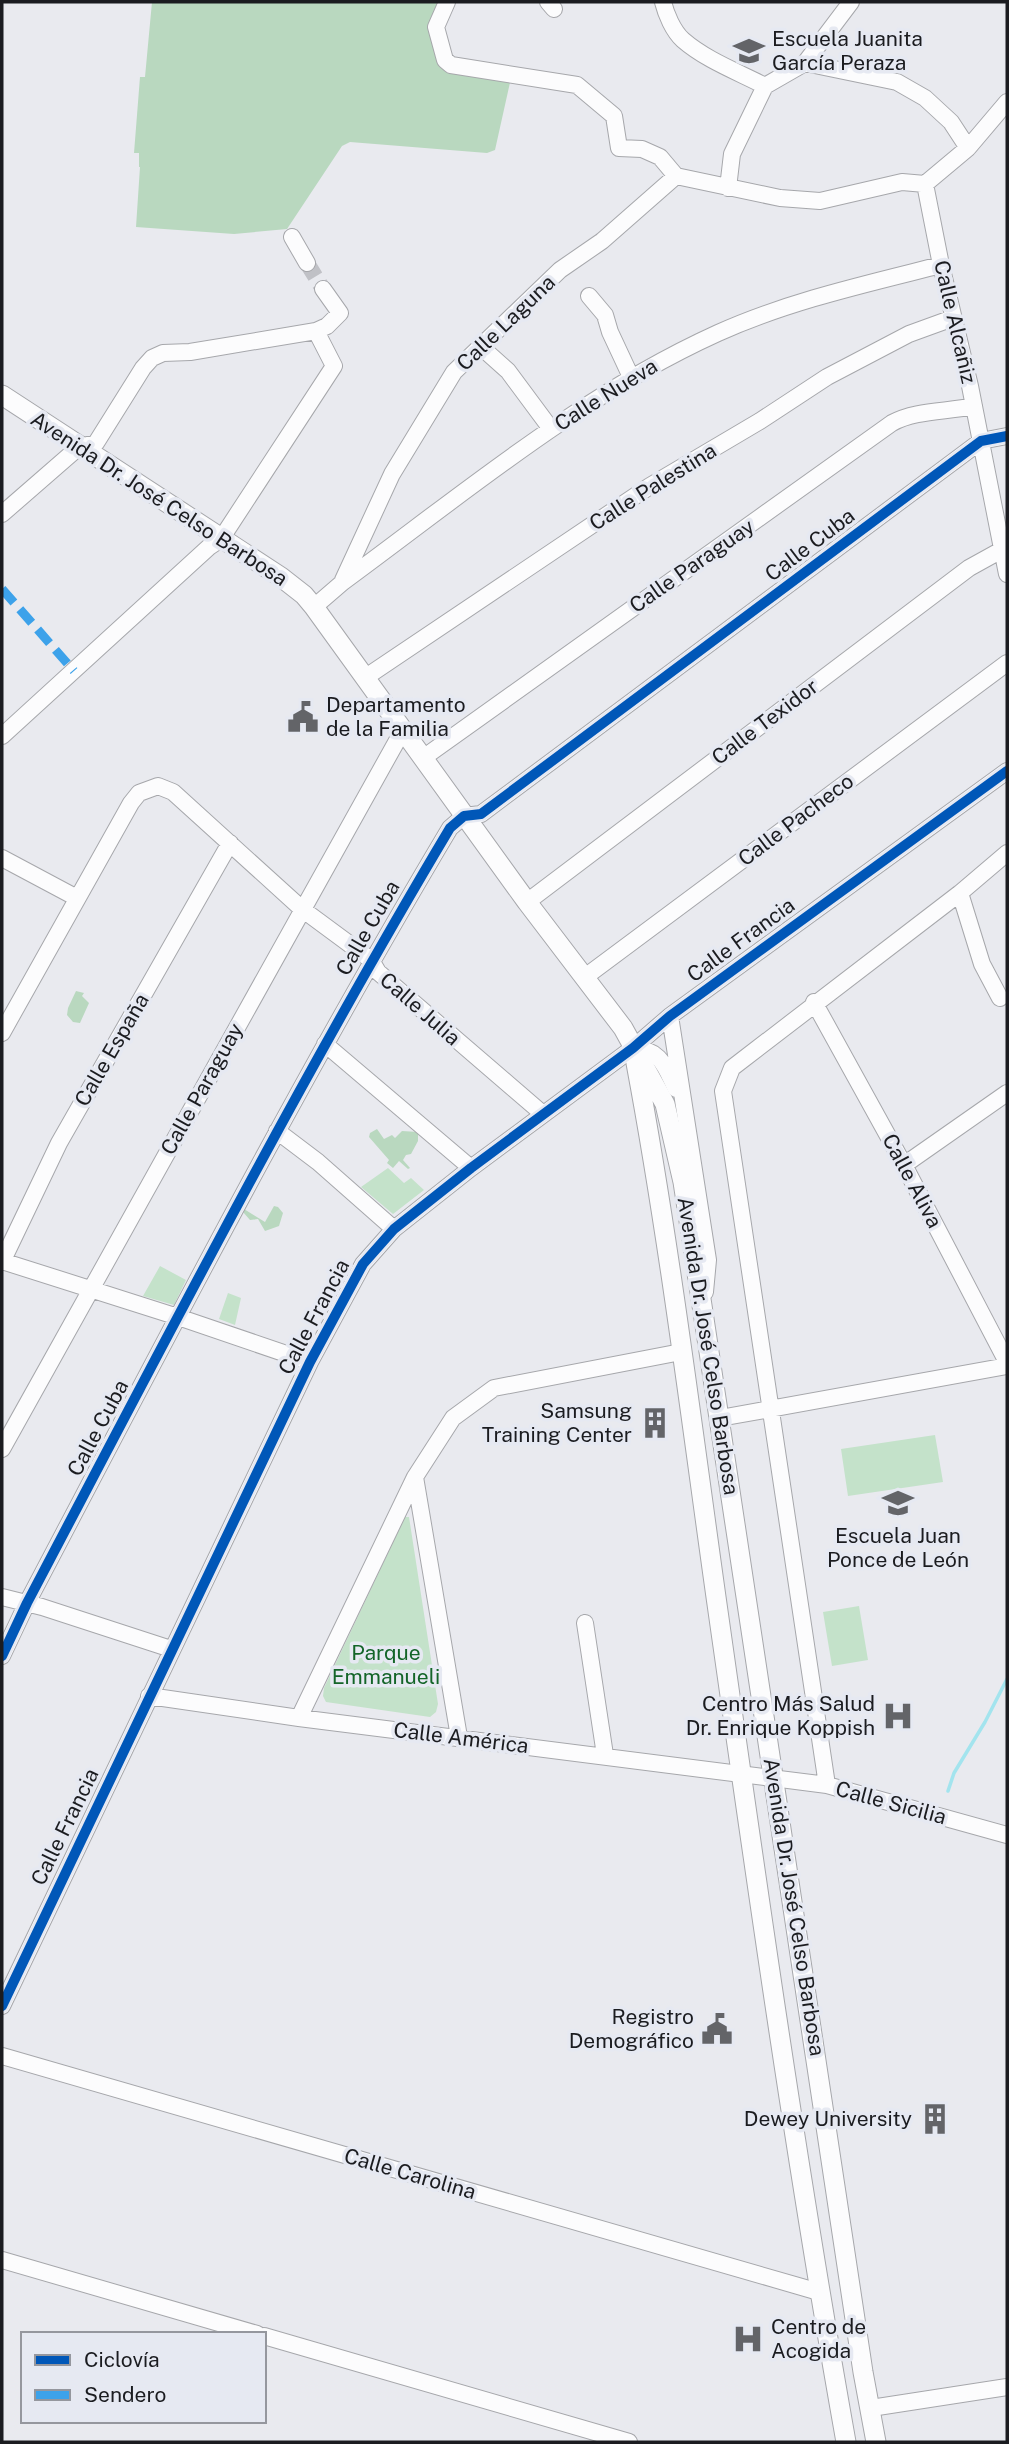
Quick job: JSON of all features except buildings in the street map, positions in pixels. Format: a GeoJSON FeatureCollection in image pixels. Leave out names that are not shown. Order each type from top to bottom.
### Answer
{"type":"FeatureCollection","features":[{"type":"Feature","properties":{"kind":"main road","name":"Avenida Dr. José Celso Barbosa"},"geometry":{"type":"LineString","coordinates":[[2,395],[281,577],[304,595],[527,902],[623,1028],[665,1104],[674,1137],[704,1312],[863,2372],[877,2442]]}},
{"type":"Feature","properties":{"kind":"main road","name":"Avenida Dr. José Celso Barbosa"},"geometry":{"type":"LineString","coordinates":[[633,1048],[663,1222],[741,1773],[819,2292],[846,2442]]}},
{"type":"Feature","properties":{"kind":"main road"},"geometry":{"type":"LineString","coordinates":[[819,2292],[834,2295],[840,2302],[849,2339],[863,2372]]}},
{"type":"Feature","properties":{"kind":"street"},"geometry":{"type":"LineString","coordinates":[[447,2],[436,27],[445,60],[451,65],[577,85],[614,116],[619,148],[642,149],[660,157],[676,176],[728,188],[780,198],[820,201],[902,182],[925,184],[968,148],[1005,110]]}},
{"type":"Feature","properties":{"kind":"street"},"geometry":{"type":"LineString","coordinates":[[663,2],[666,14],[682,39],[732,70],[765,86]]}},
{"type":"Feature","properties":{"kind":"street"},"geometry":{"type":"LineString","coordinates":[[728,188],[732,154],[765,86],[805,63],[851,2]]}},
{"type":"Feature","properties":{"kind":"street"},"geometry":{"type":"LineString","coordinates":[[805,63],[897,82],[925,98],[951,122],[968,148]]}},
{"type":"Feature","properties":{"kind":"street","name":"Calle Laguna"},"geometry":{"type":"LineString","coordinates":[[343,582],[392,474],[454,372],[560,271],[601,241],[676,176]]}},
{"type":"Feature","properties":{"kind":"street","name":"Calle Alcañiz"},"geometry":{"type":"LineString","coordinates":[[925,184],[1005,547],[1007,574]]}},
{"type":"Feature","properties":{"kind":"street"},"geometry":{"type":"LineString","coordinates":[[292,237],[307,263]]}},
{"type":"Feature","properties":{"kind":"street","name":"Calle Nueva"},"geometry":{"type":"LineString","coordinates":[[314,607],[343,582],[551,429],[631,377],[686,348],[762,315],[830,293],[941,265]]}},
{"type":"Feature","properties":{"kind":"street"},"geometry":{"type":"LineString","coordinates":[[2,514],[79,447],[96,443],[152,358],[163,352],[190,352],[316,331],[327,326],[340,313],[324,289]]}},
{"type":"Feature","properties":{"kind":"street"},"geometry":{"type":"LineString","coordinates":[[589,296],[605,315],[631,377]]}},
{"type":"Feature","properties":{"kind":"street","name":"Calle Palestina"},"geometry":{"type":"LineString","coordinates":[[366,677],[650,486],[760,421],[827,377],[909,334],[953,318]]}},
{"type":"Feature","properties":{"kind":"street"},"geometry":{"type":"LineString","coordinates":[[2,736],[221,539],[334,366],[316,331]]}},
{"type":"Feature","properties":{"kind":"street"},"geometry":{"type":"LineString","coordinates":[[480,346],[508,371],[551,429]]}},
{"type":"Feature","properties":{"kind":"street","name":"Calle Paraguay"},"geometry":{"type":"LineString","coordinates":[[422,758],[892,423],[906,416],[948,412],[974,406]]}},
{"type":"Feature","properties":{"kind":"street","name":"Calle Cuba"},"geometry":{"type":"LineString","coordinates":[[2,1656],[27,1603],[277,1131],[371,960],[450,828],[464,816],[481,814],[981,441],[1007,436]]}},
{"type":"Feature","properties":{"kind":"street","name":"Calle Texidor"},"geometry":{"type":"LineString","coordinates":[[527,902],[969,568],[1005,547]]}},
{"type":"Feature","properties":{"kind":"street","name":"Calle Pacheco"},"geometry":{"type":"LineString","coordinates":[[584,977],[1007,663]]}},
{"type":"Feature","properties":{"kind":"street","name":"Calle Paraguay"},"geometry":{"type":"LineString","coordinates":[[2,1448],[403,730]]}},
{"type":"Feature","properties":{"kind":"street","name":"Calle Francia"},"geometry":{"type":"LineString","coordinates":[[2,2006],[6,1985],[310,1362],[363,1264],[394,1229],[471,1168],[633,1048],[670,1016],[1007,771]]}},
{"type":"Feature","properties":{"kind":"street","name":"Calle Julia"},"geometry":{"type":"LineString","coordinates":[[77,898],[135,797],[144,790],[158,786],[173,792],[302,909],[371,960],[378,972],[543,1114]]}},
{"type":"Feature","properties":{"kind":"street","name":"Calle España"},"geometry":{"type":"LineString","coordinates":[[2,1261],[59,1143],[230,843]]}},
{"type":"Feature","properties":{"kind":"street"},"geometry":{"type":"LineString","coordinates":[[827,1785],[723,1091],[732,1068],[814,1002],[960,893],[1007,853]]}},
{"type":"Feature","properties":{"kind":"street"},"geometry":{"type":"LineString","coordinates":[[2,858],[77,898],[2,1033]]}},
{"type":"Feature","properties":{"kind":"street"},"geometry":{"type":"LineString","coordinates":[[960,893],[982,964],[1000,998]]}},
{"type":"Feature","properties":{"kind":"street","name":"Calle Aliva"},"geometry":{"type":"LineString","coordinates":[[814,1002],[904,1165],[1007,1364]]}},
{"type":"Feature","properties":{"kind":"street"},"geometry":{"type":"LineString","coordinates":[[670,1016],[708,1260],[704,1312]]}},
{"type":"Feature","properties":{"kind":"street"},"geometry":{"type":"LineString","coordinates":[[325,1044],[471,1168]]}},
{"type":"Feature","properties":{"kind":"street"},"geometry":{"type":"LineString","coordinates":[[633,1048],[657,1055],[682,1100]]}},
{"type":"Feature","properties":{"kind":"street"},"geometry":{"type":"LineString","coordinates":[[904,1165],[1007,1093]]}},
{"type":"Feature","properties":{"kind":"street"},"geometry":{"type":"LineString","coordinates":[[277,1131],[318,1162],[394,1229]]}},
{"type":"Feature","properties":{"kind":"street"},"geometry":{"type":"LineString","coordinates":[[2,1261],[310,1362]]}},
{"type":"Feature","properties":{"kind":"street"},"geometry":{"type":"LineString","coordinates":[[299,1718],[415,1477],[453,1418],[494,1388],[681,1353]]}},
{"type":"Feature","properties":{"kind":"street"},"geometry":{"type":"LineString","coordinates":[[720,1418],[1007,1364]]}},
{"type":"Feature","properties":{"kind":"street"},"geometry":{"type":"LineString","coordinates":[[415,1477],[459,1738]]}},
{"type":"Feature","properties":{"kind":"street"},"geometry":{"type":"LineString","coordinates":[[2,1597],[171,1649]]}},
{"type":"Feature","properties":{"kind":"street"},"geometry":{"type":"LineString","coordinates":[[585,1623],[605,1755]]}},
{"type":"Feature","properties":{"kind":"street","name":"Calle América"},"geometry":{"type":"LineString","coordinates":[[149,1696],[299,1718],[774,1777]]}},
{"type":"Feature","properties":{"kind":"street","name":"Calle Sicilia"},"geometry":{"type":"LineString","coordinates":[[774,1777],[827,1785],[1007,1835]]}},
{"type":"Feature","properties":{"kind":"street","name":"Calle Carolina"},"geometry":{"type":"LineString","coordinates":[[2,2056],[819,2292]]}},
{"type":"Feature","properties":{"kind":"street"},"geometry":{"type":"LineString","coordinates":[[2,2260],[250,2332]]}},
{"type":"Feature","properties":{"kind":"street"},"geometry":{"type":"LineString","coordinates":[[266,2337],[629,2442]]}},
{"type":"Feature","properties":{"kind":"street"},"geometry":{"type":"LineString","coordinates":[[871,2408],[1007,2387]]}},
{"type":"Feature","properties":{"kind":"green space"},"geometry":{"type":"Polygon","coordinates":[[[152,2],[443,2],[444,66],[511,78],[495,150],[487,153],[350,142],[342,146],[287,229],[234,234],[136,227],[140,167],[139,153],[134,153],[140,77],[145,77],[152,2]]]}},
{"type":"Feature","properties":{"kind":"green space"},"geometry":{"type":"Polygon","coordinates":[[[76,991],[84,993],[82,996],[89,1003],[80,1023],[73,1022],[67,1015],[76,991]]]}},
{"type":"Feature","properties":{"kind":"green space"},"geometry":{"type":"Polygon","coordinates":[[[377,1129],[384,1139],[392,1135],[395,1138],[402,1131],[418,1132],[418,1141],[411,1154],[406,1155],[403,1160],[410,1168],[399,1161],[393,1168],[387,1163],[389,1160],[369,1137],[370,1133],[377,1129]]]}},
{"type":"Feature","properties":{"kind":"green space"},"geometry":{"type":"Polygon","coordinates":[[[388,1168],[404,1183],[411,1178],[424,1190],[393,1214],[361,1187],[388,1168]]]}},
{"type":"Feature","properties":{"kind":"green space"},"geometry":{"type":"Polygon","coordinates":[[[274,1206],[283,1213],[279,1226],[265,1231],[258,1219],[250,1220],[243,1212],[244,1209],[265,1222],[274,1206]]]}},
{"type":"Feature","properties":{"kind":"green space"},"geometry":{"type":"Polygon","coordinates":[[[160,1266],[186,1280],[174,1305],[143,1296],[160,1266]]]}},
{"type":"Feature","properties":{"kind":"green space"},"geometry":{"type":"Polygon","coordinates":[[[228,1293],[241,1298],[235,1325],[219,1319],[228,1293]]]}},
{"type":"Feature","properties":{"kind":"green space"},"geometry":{"type":"Polygon","coordinates":[[[935,1435],[943,1482],[848,1496],[841,1449],[935,1435]]]}},
{"type":"Feature","properties":{"kind":"green space","name":"Parque Emmanueli"},"geometry":{"type":"Polygon","coordinates":[[[405,1517],[409,1517],[438,1704],[436,1712],[430,1717],[326,1702],[323,1696],[324,1688],[405,1517]]]}},
{"type":"Feature","properties":{"kind":"green space"},"geometry":{"type":"Polygon","coordinates":[[[859,1606],[868,1660],[832,1666],[823,1612],[859,1606]]]}},
{"type":"Feature","properties":{"kind":"waterway"},"geometry":{"type":"LineString","coordinates":[[948,1791],[954,1773],[1007,1679]]}},
{"type":"Feature","properties":{"kind":"tunnel"},"geometry":{"type":"LineString","coordinates":[[307,263],[323,289]]}},
{"type":"Feature","properties":{"kind":"marked path"},"geometry":{"type":"LineString","coordinates":[[2,589],[74,671]]}},
{"type":"Feature","properties":{"kind":"cycle path"},"geometry":{"type":"LineString","coordinates":[[2,1656],[27,1603],[233,1213],[339,1019],[450,828],[464,816],[481,814],[981,441],[1007,436]]}},
{"type":"Feature","properties":{"kind":"cycle path"},"geometry":{"type":"LineString","coordinates":[[2,2006],[310,1362],[363,1264],[394,1229],[471,1168],[633,1048],[670,1016],[1007,771]]}},
{"type":"Feature","properties":{"kind":"place","name":"Escuela Juanita García Peraza"},"geometry":{"type":"Point","coordinates":[749,51]}},
{"type":"Feature","properties":{"kind":"place","name":"Departamento de la Familia"},"geometry":{"type":"Point","coordinates":[303,717]}},
{"type":"Feature","properties":{"kind":"place","name":"Samsung Training Center"},"geometry":{"type":"Point","coordinates":[655,1423]}},
{"type":"Feature","properties":{"kind":"place","name":"Escuela Juan Ponce de León"},"geometry":{"type":"Point","coordinates":[898,1503]}},
{"type":"Feature","properties":{"kind":"place","name":"Centro Más Salud Dr. Enrique Koppish"},"geometry":{"type":"Point","coordinates":[898,1716]}},
{"type":"Feature","properties":{"kind":"place","name":"Registro Demográfico"},"geometry":{"type":"Point","coordinates":[717,2029]}},
{"type":"Feature","properties":{"kind":"place","name":"Dewey University"},"geometry":{"type":"Point","coordinates":[935,2119]}},
{"type":"Feature","properties":{"kind":"place","name":"Centro de Acogida"},"geometry":{"type":"Point","coordinates":[748,2339]}}]}
